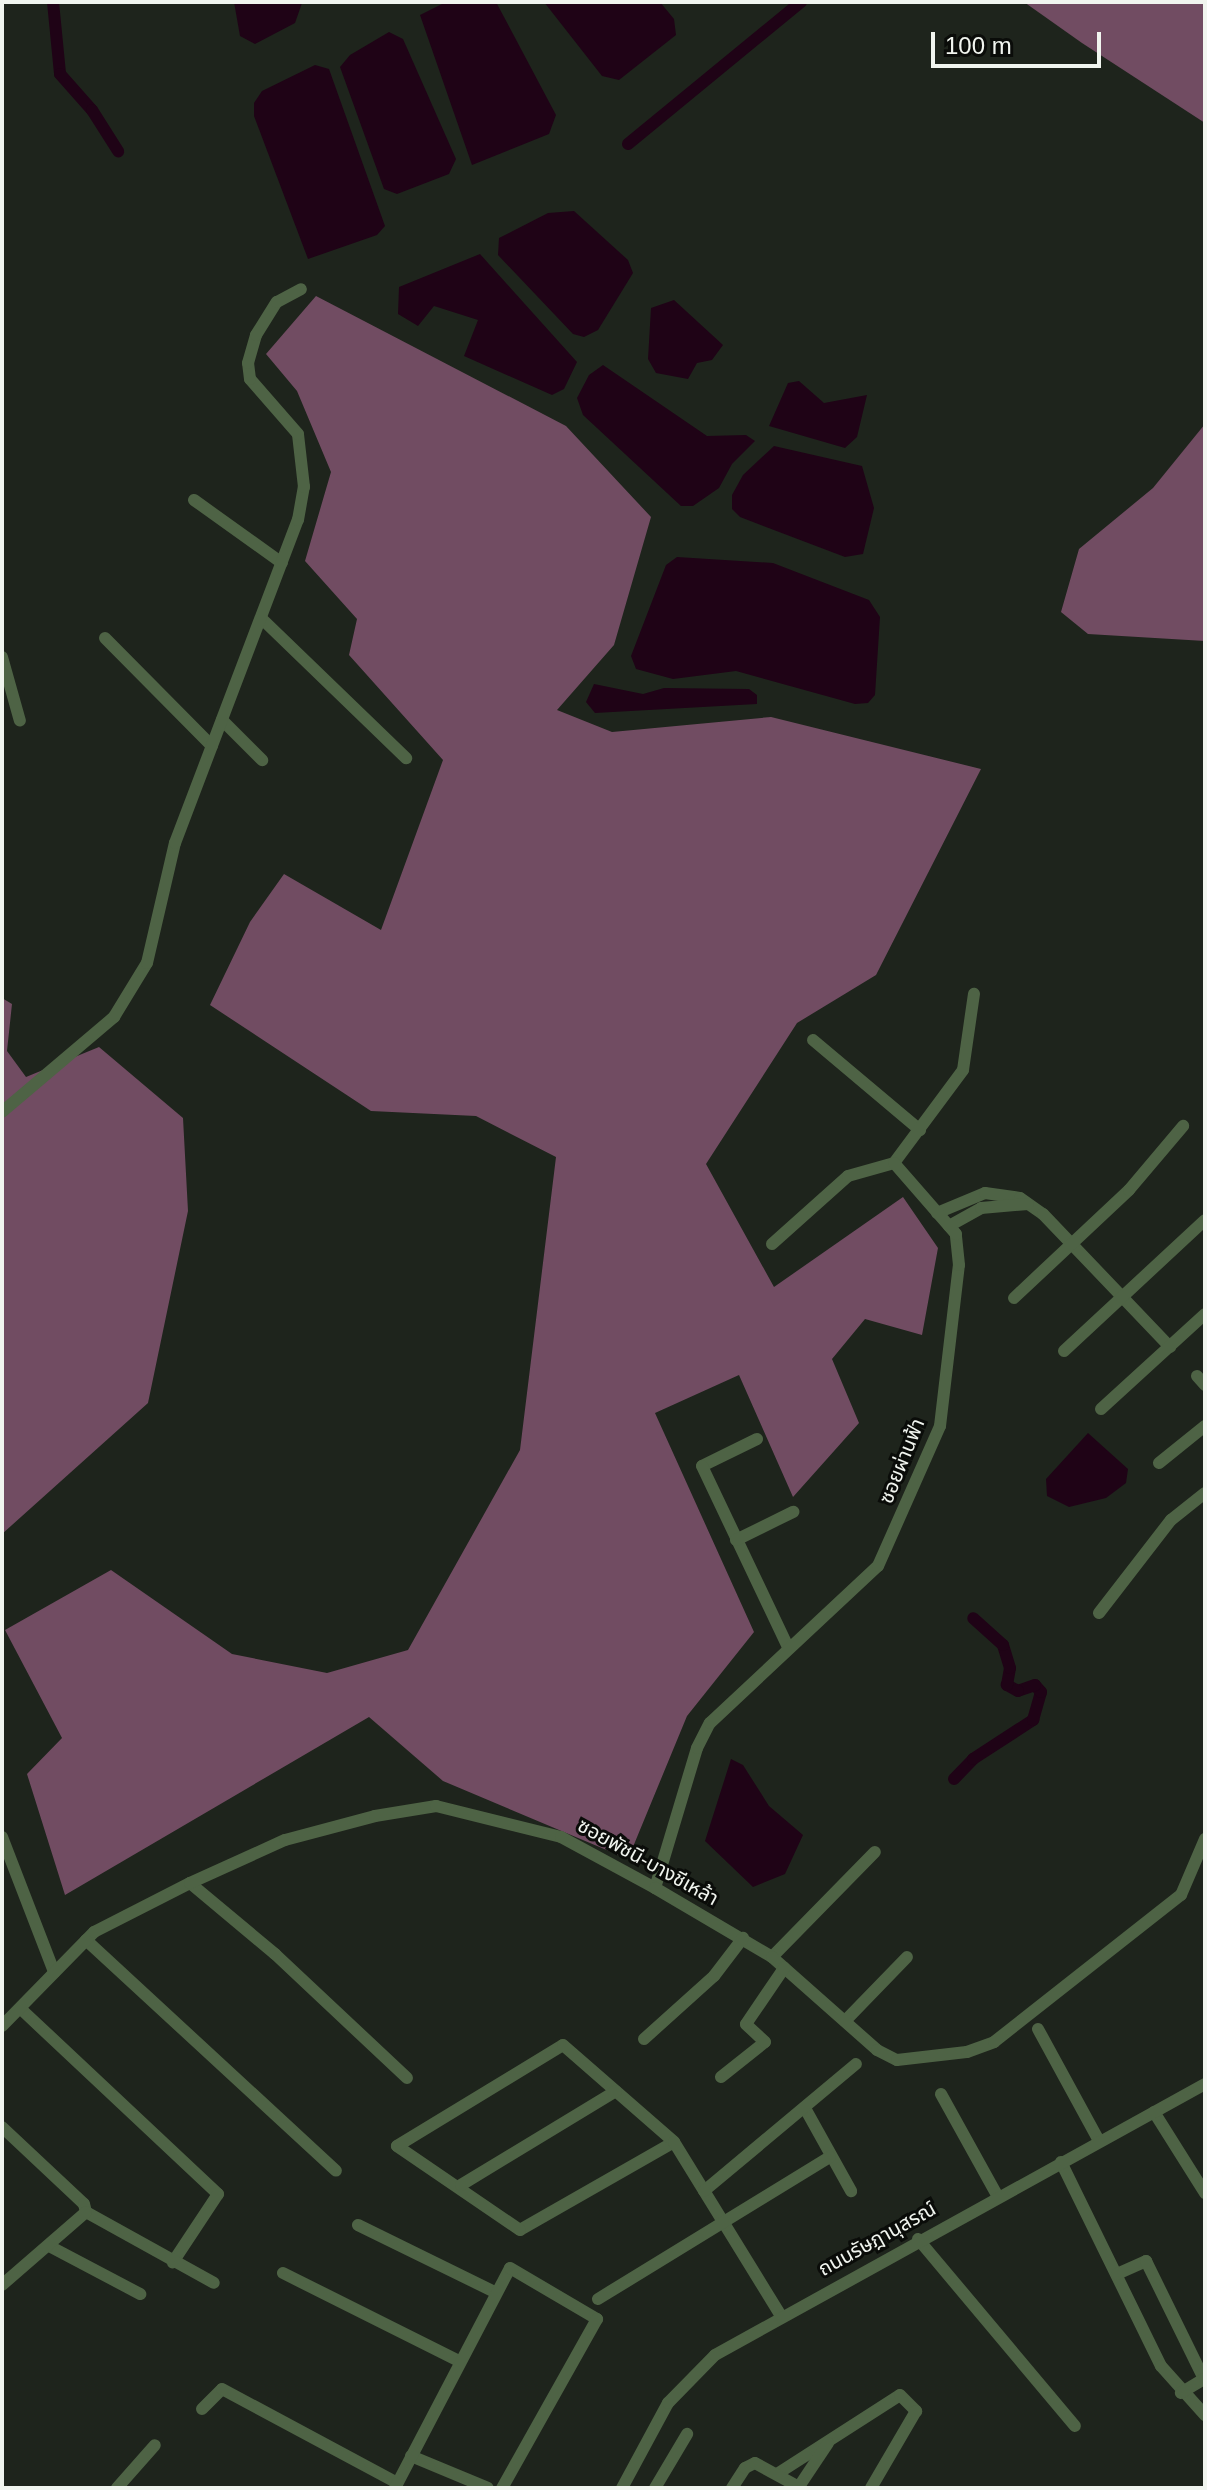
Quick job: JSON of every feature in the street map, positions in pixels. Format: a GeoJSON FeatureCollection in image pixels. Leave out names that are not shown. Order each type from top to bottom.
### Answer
{"type":"FeatureCollection","features":[{"type":"Feature","properties":{"kind":"street"},"geometry":{"type":"LineString","coordinates":[[2,1112],[114,1017],[147,963],[175,843],[282,563],[304,487],[298,434],[250,379],[248,363],[256,335],[277,302],[301,289]]}},
{"type":"Feature","properties":{"kind":"street"},"geometry":{"type":"LineString","coordinates":[[194,500],[282,563]]}},
{"type":"Feature","properties":{"kind":"street"},"geometry":{"type":"LineString","coordinates":[[261,618],[406,758]]}},
{"type":"Feature","properties":{"kind":"street"},"geometry":{"type":"LineString","coordinates":[[105,638],[212,746]]}},
{"type":"Feature","properties":{"kind":"street"},"geometry":{"type":"LineString","coordinates":[[2,657],[20,721]]}},
{"type":"Feature","properties":{"kind":"street"},"geometry":{"type":"LineString","coordinates":[[222,720],[262,760]]}},
{"type":"Feature","properties":{"kind":"street"},"geometry":{"type":"LineString","coordinates":[[772,1244],[848,1176],[894,1163],[963,1070],[974,994]]}},
{"type":"Feature","properties":{"kind":"street"},"geometry":{"type":"LineString","coordinates":[[813,1040],[920,1130]]}},
{"type":"Feature","properties":{"kind":"street"},"geometry":{"type":"LineString","coordinates":[[1014,1298],[1129,1190],[1183,1126]]}},
{"type":"Feature","properties":{"kind":"street","name":"ซอยผ่านฟ้า"},"geometry":{"type":"LineString","coordinates":[[655,1888],[697,1748],[710,1723],[742,1698],[788,1647],[878,1566],[940,1426],[959,1265],[956,1234],[894,1163]]}},
{"type":"Feature","properties":{"kind":"street"},"geometry":{"type":"LineString","coordinates":[[937,1213],[985,1193],[1011,1194],[1028,1204],[1071,1244],[1170,1347]]}},
{"type":"Feature","properties":{"kind":"street"},"geometry":{"type":"LineString","coordinates":[[949,1226],[981,1208],[1028,1204]]}},
{"type":"Feature","properties":{"kind":"street"},"geometry":{"type":"LineString","coordinates":[[1064,1351],[1205,1220]]}},
{"type":"Feature","properties":{"kind":"street"},"geometry":{"type":"LineString","coordinates":[[1101,1409],[1205,1314]]}},
{"type":"Feature","properties":{"kind":"street"},"geometry":{"type":"LineString","coordinates":[[1159,1463],[1205,1426]]}},
{"type":"Feature","properties":{"kind":"street"},"geometry":{"type":"LineString","coordinates":[[757,1439],[702,1466],[788,1647]]}},
{"type":"Feature","properties":{"kind":"street"},"geometry":{"type":"LineString","coordinates":[[1099,1613],[1171,1520],[1205,1493]]}},
{"type":"Feature","properties":{"kind":"street"},"geometry":{"type":"LineString","coordinates":[[736,1540],[793,1512]]}},
{"type":"Feature","properties":{"kind":"street","name":"ซอยพัชนี-บางชีเหล้า"},"geometry":{"type":"LineString","coordinates":[[2,2026],[22,2010],[86,1940],[190,1883],[285,1840],[375,1816],[436,1806],[561,1837],[655,1888],[772,1957],[845,2021],[897,2060],[980,2049],[1181,1895],[1205,1839]]}},
{"type":"Feature","properties":{"kind":"street"},"geometry":{"type":"LineString","coordinates":[[2,1837],[54,1972]]}},
{"type":"Feature","properties":{"kind":"street"},"geometry":{"type":"LineString","coordinates":[[772,1957],[875,1852]]}},
{"type":"Feature","properties":{"kind":"street"},"geometry":{"type":"LineString","coordinates":[[190,1883],[275,1954],[407,2078]]}},
{"type":"Feature","properties":{"kind":"street"},"geometry":{"type":"LineString","coordinates":[[644,2039],[714,1976],[743,1938]]}},
{"type":"Feature","properties":{"kind":"street"},"geometry":{"type":"LineString","coordinates":[[86,1940],[336,2171]]}},
{"type":"Feature","properties":{"kind":"street"},"geometry":{"type":"LineString","coordinates":[[845,2021],[907,1957]]}},
{"type":"Feature","properties":{"kind":"street"},"geometry":{"type":"LineString","coordinates":[[721,2077],[765,2042],[746,2024],[784,1968]]}},
{"type":"Feature","properties":{"kind":"street"},"geometry":{"type":"LineString","coordinates":[[22,2010],[218,2194],[173,2262]]}},
{"type":"Feature","properties":{"kind":"street"},"geometry":{"type":"LineString","coordinates":[[1038,2029],[1099,2141]]}},
{"type":"Feature","properties":{"kind":"street"},"geometry":{"type":"LineString","coordinates":[[674,2142],[520,2230],[461,2185],[397,2146],[563,2045],[674,2142],[781,2316]]}},
{"type":"Feature","properties":{"kind":"street"},"geometry":{"type":"LineString","coordinates":[[704,2191],[806,2110],[856,2064]]}},
{"type":"Feature","properties":{"kind":"street","name":"ถนนรัษฎานุสรณ์"},"geometry":{"type":"LineString","coordinates":[[622,2488],[668,2403],[691,2376],[715,2355],[997,2195],[1205,2084]]}},
{"type":"Feature","properties":{"kind":"street"},"geometry":{"type":"LineString","coordinates":[[461,2185],[616,2091]]}},
{"type":"Feature","properties":{"kind":"street"},"geometry":{"type":"LineString","coordinates":[[941,2094],[997,2195]]}},
{"type":"Feature","properties":{"kind":"street"},"geometry":{"type":"LineString","coordinates":[[806,2110],[851,2191]]}},
{"type":"Feature","properties":{"kind":"street"},"geometry":{"type":"LineString","coordinates":[[1154,2112],[1205,2193]]}},
{"type":"Feature","properties":{"kind":"street"},"geometry":{"type":"LineString","coordinates":[[2,2127],[84,2204],[86,2212],[214,2283]]}},
{"type":"Feature","properties":{"kind":"street"},"geometry":{"type":"LineString","coordinates":[[598,2299],[830,2157]]}},
{"type":"Feature","properties":{"kind":"street"},"geometry":{"type":"LineString","coordinates":[[1061,2162],[1161,2366],[1181,2393],[1205,2415]]}},
{"type":"Feature","properties":{"kind":"street"},"geometry":{"type":"LineString","coordinates":[[2,2285],[51,2247],[86,2212]]}},
{"type":"Feature","properties":{"kind":"street"},"geometry":{"type":"LineString","coordinates":[[358,2225],[495,2292]]}},
{"type":"Feature","properties":{"kind":"street"},"geometry":{"type":"LineString","coordinates":[[918,2239],[1075,2426]]}},
{"type":"Feature","properties":{"kind":"street"},"geometry":{"type":"LineString","coordinates":[[51,2247],[140,2294]]}},
{"type":"Feature","properties":{"kind":"street"},"geometry":{"type":"LineString","coordinates":[[1117,2274],[1146,2261],[1204,2379],[1181,2393]]}},
{"type":"Feature","properties":{"kind":"street"},"geometry":{"type":"LineString","coordinates":[[202,2409],[222,2389],[396,2485],[510,2268],[597,2319],[502,2488]]}},
{"type":"Feature","properties":{"kind":"street"},"geometry":{"type":"LineString","coordinates":[[283,2273],[459,2361]]}},
{"type":"Feature","properties":{"kind":"street"},"geometry":{"type":"LineString","coordinates":[[777,2474],[895,2394],[915,2406],[871,2488]]}},
{"type":"Feature","properties":{"kind":"street"},"geometry":{"type":"LineString","coordinates":[[655,2488],[687,2434]]}},
{"type":"Feature","properties":{"kind":"street"},"geometry":{"type":"LineString","coordinates":[[732,2488],[751,2463],[799,2488],[832,2437]]}},
{"type":"Feature","properties":{"kind":"street"},"geometry":{"type":"LineString","coordinates":[[117,2488],[155,2445]]}},
{"type":"Feature","properties":{"kind":"street"},"geometry":{"type":"LineString","coordinates":[[411,2456],[488,2488]]}},
{"type":"Feature","properties":{"kind":"shaded area"},"geometry":{"type":"Polygon","coordinates":[[[234,2],[302,3],[295,23],[255,44],[240,36],[234,2]]]}},
{"type":"Feature","properties":{"kind":"shaded area"},"geometry":{"type":"Polygon","coordinates":[[[446,2],[496,2],[556,115],[549,134],[472,165],[420,15],[446,2]]]}},
{"type":"Feature","properties":{"kind":"shaded area"},"geometry":{"type":"Polygon","coordinates":[[[544,2],[660,2],[674,19],[676,35],[619,80],[602,76],[544,2]]]}},
{"type":"Feature","properties":{"kind":"shaded area"},"geometry":{"type":"Polygon","coordinates":[[[1024,2],[1205,2],[1205,123],[1082,43],[1024,2]]]}},
{"type":"Feature","properties":{"kind":"shaded area"},"geometry":{"type":"Polygon","coordinates":[[[389,32],[403,39],[456,159],[449,174],[397,194],[384,189],[340,67],[350,55],[389,32]]]}},
{"type":"Feature","properties":{"kind":"shaded area"},"geometry":{"type":"Polygon","coordinates":[[[315,65],[329,69],[385,226],[377,235],[308,259],[254,116],[254,103],[262,91],[315,65]]]}},
{"type":"Feature","properties":{"kind":"shaded area"},"geometry":{"type":"Polygon","coordinates":[[[574,211],[628,260],[633,273],[598,330],[584,337],[573,334],[498,255],[499,238],[548,213],[574,211]]]}},
{"type":"Feature","properties":{"kind":"shaded area"},"geometry":{"type":"Polygon","coordinates":[[[480,254],[577,362],[564,389],[552,395],[464,356],[478,320],[434,306],[418,326],[398,314],[399,287],[480,254]]]}},
{"type":"Feature","properties":{"kind":"shaded area"},"geometry":{"type":"Polygon","coordinates":[[[316,296],[566,426],[651,517],[614,645],[557,710],[612,732],[771,717],[981,769],[876,975],[797,1023],[706,1164],[774,1287],[903,1197],[938,1248],[922,1335],[865,1319],[832,1359],[859,1423],[793,1497],[739,1375],[655,1413],[754,1632],[687,1716],[628,1859],[443,1781],[369,1717],[65,1895],[27,1774],[62,1738],[5,1630],[111,1570],[232,1654],[327,1673],[408,1650],[520,1450],[556,1157],[476,1116],[371,1111],[210,1005],[250,922],[284,874],[381,930],[443,760],[349,655],[357,619],[305,561],[331,472],[297,391],[266,354],[316,296]]]}},
{"type":"Feature","properties":{"kind":"shaded area"},"geometry":{"type":"Polygon","coordinates":[[[674,300],[723,345],[712,360],[697,363],[688,379],[656,373],[648,359],[651,308],[674,300]]]}},
{"type":"Feature","properties":{"kind":"shaded area"},"geometry":{"type":"Polygon","coordinates":[[[603,365],[707,436],[746,435],[755,441],[732,464],[719,488],[693,506],[681,506],[583,415],[577,398],[589,375],[603,365]]]}},
{"type":"Feature","properties":{"kind":"shaded area"},"geometry":{"type":"Polygon","coordinates":[[[799,381],[824,403],[867,395],[857,437],[845,448],[769,426],[788,383],[799,381]]]}},
{"type":"Feature","properties":{"kind":"shaded area"},"geometry":{"type":"Polygon","coordinates":[[[1205,424],[1205,641],[1088,634],[1061,612],[1079,549],[1153,488],[1205,424]]]}},
{"type":"Feature","properties":{"kind":"shaded area"},"geometry":{"type":"Polygon","coordinates":[[[774,446],[862,466],[874,508],[863,554],[845,557],[740,517],[732,509],[732,495],[743,475],[774,446]]]}},
{"type":"Feature","properties":{"kind":"shaded area"},"geometry":{"type":"Polygon","coordinates":[[[677,557],[773,563],[869,600],[880,617],[875,695],[868,703],[855,704],[736,671],[673,679],[636,669],[631,656],[666,565],[677,557]]]}},
{"type":"Feature","properties":{"kind":"shaded area"},"geometry":{"type":"Polygon","coordinates":[[[594,684],[643,694],[664,688],[749,689],[757,695],[757,704],[595,713],[586,702],[594,684]]]}},
{"type":"Feature","properties":{"kind":"shaded area"},"geometry":{"type":"Polygon","coordinates":[[[2,998],[12,1004],[7,1051],[26,1077],[99,1047],[183,1118],[188,1211],[148,1403],[2,1534],[2,998]]]}},
{"type":"Feature","properties":{"kind":"shaded area"},"geometry":{"type":"Polygon","coordinates":[[[1088,1433],[1128,1469],[1126,1483],[1106,1498],[1069,1507],[1047,1496],[1046,1479],[1088,1433]]]}},
{"type":"Feature","properties":{"kind":"shaded area"},"geometry":{"type":"Polygon","coordinates":[[[731,1759],[743,1765],[769,1806],[803,1835],[785,1874],[753,1887],[705,1841],[731,1759]]]}},
{"type":"Feature","properties":{"kind":"waterway"},"geometry":{"type":"LineString","coordinates":[[53,2],[60,74],[92,110],[118,151]]}},
{"type":"Feature","properties":{"kind":"waterway"},"geometry":{"type":"LineString","coordinates":[[628,144],[801,2]]}},
{"type":"Feature","properties":{"kind":"waterway"},"geometry":{"type":"LineString","coordinates":[[954,1779],[973,1759],[1033,1720],[1041,1692],[1035,1685],[1018,1691],[1007,1685],[1010,1668],[1003,1645],[973,1618]]}}]}
